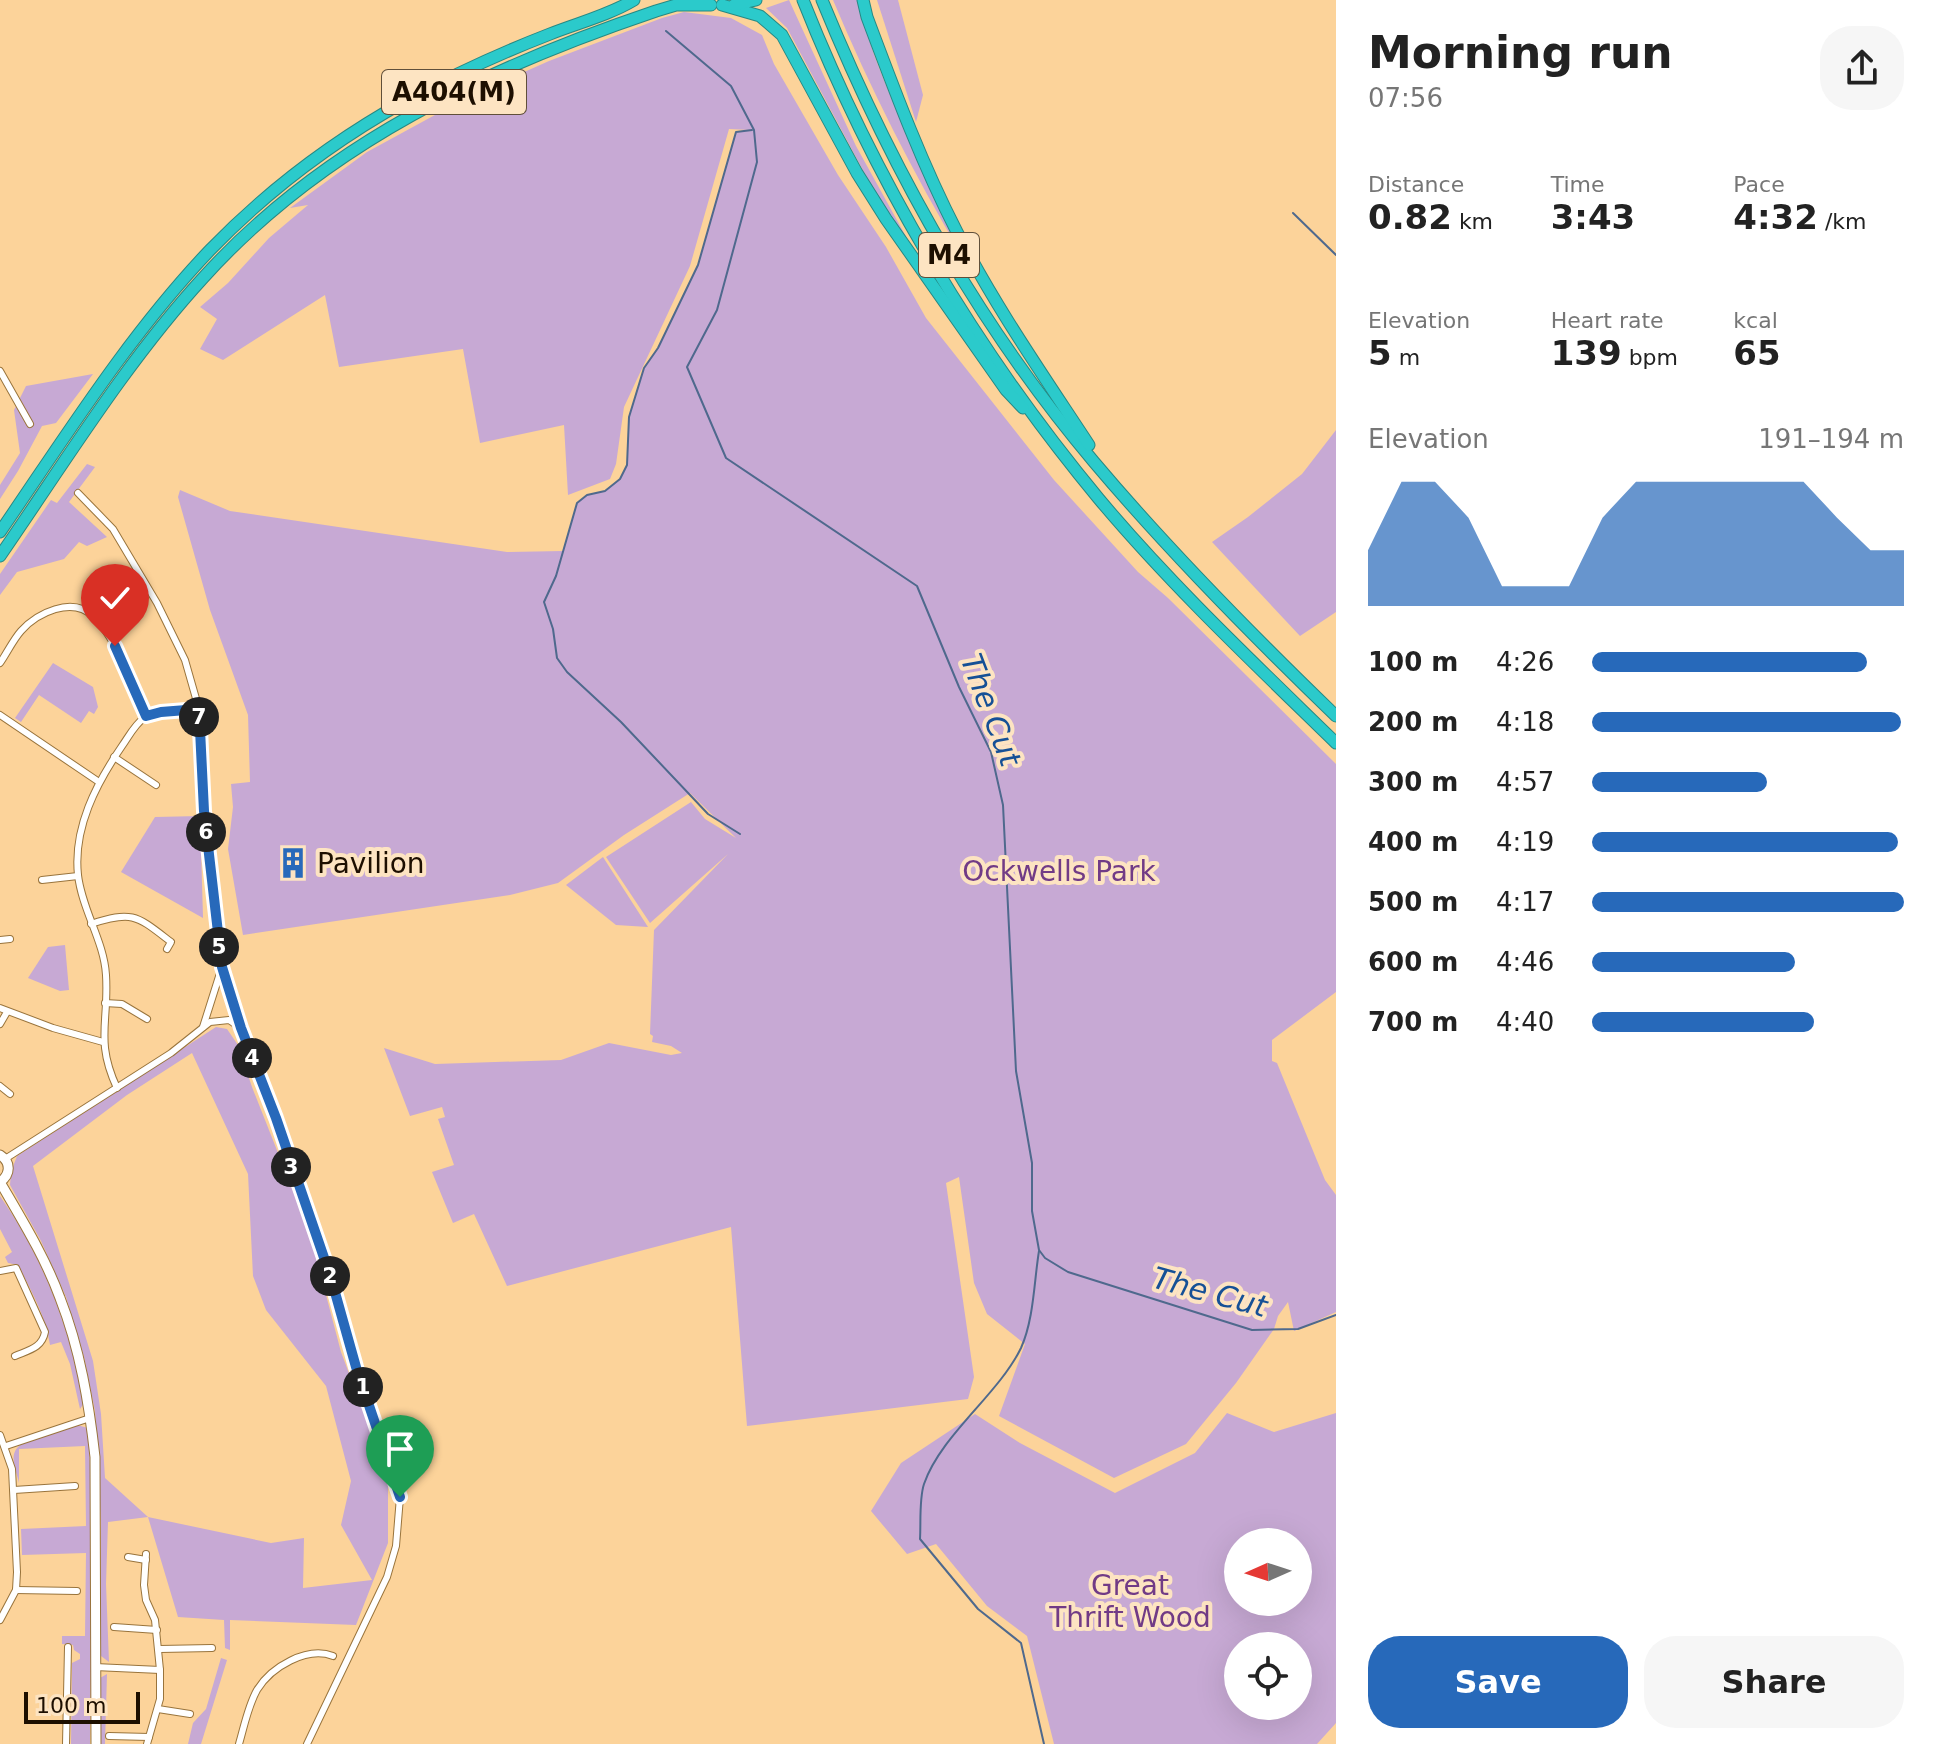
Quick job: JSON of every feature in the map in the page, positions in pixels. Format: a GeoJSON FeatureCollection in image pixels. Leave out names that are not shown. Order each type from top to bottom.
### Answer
{"type":"FeatureCollection","features":[{"type":"Feature","properties":{"kind":"highway","name":"A404(M)"},"geometry":{"type":"LineString","coordinates":[[0,532],[93,396],[156,312],[211,249],[272,192],[339,142],[410,98],[516,48],[634,0]]}},
{"type":"Feature","properties":{"kind":"highway"},"geometry":{"type":"LineString","coordinates":[[710,3],[756,0]]}},
{"type":"Feature","properties":{"kind":"highway","name":"M4"},"geometry":{"type":"LineString","coordinates":[[803,0],[859,126],[900,205],[961,307],[1045,432]]}},
{"type":"Feature","properties":{"kind":"highway","name":"M4"},"geometry":{"type":"LineString","coordinates":[[822,0],[890,149],[951,258],[1032,381],[1115,486],[1218,600],[1336,716]]}},
{"type":"Feature","properties":{"kind":"highway","name":"M4"},"geometry":{"type":"LineString","coordinates":[[863,0],[920,153],[958,233],[1009,323],[1115,486]]}},
{"type":"Feature","properties":{"kind":"highway","name":"A404(M)"},"geometry":{"type":"LineString","coordinates":[[0,556],[164,324],[232,248],[308,181],[385,129],[494,73],[656,11],[676,5],[710,3]]}},
{"type":"Feature","properties":{"kind":"highway","name":"M4"},"geometry":{"type":"LineString","coordinates":[[710,3],[760,16],[782,35],[857,173],[904,247],[1006,390],[1183,592],[1336,743]]}},
{"type":"Feature","properties":{"kind":"street"},"geometry":{"type":"LineString","coordinates":[[0,371],[30,424]]}},
{"type":"Feature","properties":{"kind":"street"},"geometry":{"type":"LineString","coordinates":[[78,493],[113,529],[157,603],[185,660],[199,709],[204,811],[222,967],[331,1278],[356,1367],[400,1497],[396,1546],[387,1577],[307,1744]]}},
{"type":"Feature","properties":{"kind":"street"},"geometry":{"type":"LineString","coordinates":[[0,663],[21,631],[48,610],[67,607],[92,614],[115,646],[146,716]]}},
{"type":"Feature","properties":{"kind":"street"},"geometry":{"type":"LineString","coordinates":[[117,1088],[105,1064],[106,972],[83,902],[78,876],[77,852],[83,821],[99,782],[114,757],[146,716],[199,709]]}},
{"type":"Feature","properties":{"kind":"street"},"geometry":{"type":"LineString","coordinates":[[0,715],[99,782]]}},
{"type":"Feature","properties":{"kind":"street"},"geometry":{"type":"LineString","coordinates":[[114,757],[156,785]]}},
{"type":"Feature","properties":{"kind":"street"},"geometry":{"type":"LineString","coordinates":[[42,880],[78,876]]}},
{"type":"Feature","properties":{"kind":"street"},"geometry":{"type":"LineString","coordinates":[[91,924],[122,916],[136,917],[171,942],[167,949]]}},
{"type":"Feature","properties":{"kind":"street"},"geometry":{"type":"LineString","coordinates":[[0,940],[10,939]]}},
{"type":"Feature","properties":{"kind":"street"},"geometry":{"type":"LineString","coordinates":[[203,1027],[222,967]]}},
{"type":"Feature","properties":{"kind":"street"},"geometry":{"type":"LineString","coordinates":[[105,1003],[122,1004],[146,1019]]}},
{"type":"Feature","properties":{"kind":"street"},"geometry":{"type":"LineString","coordinates":[[0,1024],[3,1010],[103,1042]]}},
{"type":"Feature","properties":{"kind":"street"},"geometry":{"type":"LineString","coordinates":[[96,1744],[95,1457],[90,1418],[79,1359],[61,1299],[37,1245],[0,1182],[8,1174],[3,1157],[171,1053],[210,1022],[229,1020],[241,1028]]}},
{"type":"Feature","properties":{"kind":"street"},"geometry":{"type":"LineString","coordinates":[[0,1086],[10,1094]]}},
{"type":"Feature","properties":{"kind":"street"},"geometry":{"type":"LineString","coordinates":[[0,1271],[16,1268],[45,1332],[43,1341],[36,1348],[15,1356]]}},
{"type":"Feature","properties":{"kind":"street"},"geometry":{"type":"LineString","coordinates":[[6,1446],[90,1418]]}},
{"type":"Feature","properties":{"kind":"street"},"geometry":{"type":"LineString","coordinates":[[0,1435],[12,1469],[16,1590],[0,1620]]}},
{"type":"Feature","properties":{"kind":"street"},"geometry":{"type":"LineString","coordinates":[[14,1490],[75,1486]]}},
{"type":"Feature","properties":{"kind":"street"},"geometry":{"type":"LineString","coordinates":[[109,1736],[148,1740],[158,1709],[160,1649],[146,1600],[146,1557],[128,1557]]}},
{"type":"Feature","properties":{"kind":"street"},"geometry":{"type":"LineString","coordinates":[[16,1590],[77,1591]]}},
{"type":"Feature","properties":{"kind":"street"},"geometry":{"type":"LineString","coordinates":[[114,1627],[157,1630]]}},
{"type":"Feature","properties":{"kind":"street"},"geometry":{"type":"LineString","coordinates":[[325,1653],[328,1644]]}},
{"type":"Feature","properties":{"kind":"street"},"geometry":{"type":"LineString","coordinates":[[66,1744],[72,1656],[68,1647]]}},
{"type":"Feature","properties":{"kind":"street"},"geometry":{"type":"LineString","coordinates":[[160,1649],[212,1648]]}},
{"type":"Feature","properties":{"kind":"street"},"geometry":{"type":"LineString","coordinates":[[239,1744],[258,1688],[294,1659],[310,1653],[333,1656]]}},
{"type":"Feature","properties":{"kind":"street"},"geometry":{"type":"LineString","coordinates":[[95,1667],[160,1670]]}},
{"type":"Feature","properties":{"kind":"street"},"geometry":{"type":"LineString","coordinates":[[158,1709],[190,1714]]}},
{"type":"Feature","properties":{"kind":"green space"},"geometry":{"type":"Polygon","coordinates":[[[789,0],[856,146],[914,251],[874,191],[787,28],[766,8],[789,0]]]}},
{"type":"Feature","properties":{"kind":"green space"},"geometry":{"type":"Polygon","coordinates":[[[833,0],[859,0],[874,54],[904,128],[974,275],[898,140],[833,0]]]}},
{"type":"Feature","properties":{"kind":"green space"},"geometry":{"type":"Polygon","coordinates":[[[877,0],[898,0],[923,95],[916,122],[877,0]]]}},
{"type":"Feature","properties":{"kind":"green space","name":"Ockwells Park"},"geometry":{"type":"Polygon","coordinates":[[[684,12],[731,18],[762,35],[774,64],[838,175],[886,247],[926,318],[1054,480],[1138,572],[1336,764],[1336,992],[1272,1040],[1272,1061],[1277,1063],[1325,1180],[1336,1195],[1336,1312],[1294,1331],[1288,1302],[1278,1316],[1274,1329],[1236,1383],[1186,1444],[1114,1478],[999,1416],[1025,1344],[987,1314],[974,1283],[959,1177],[946,1183],[974,1377],[968,1399],[747,1426],[731,1227],[507,1286],[474,1214],[453,1223],[432,1172],[454,1165],[438,1119],[445,1117],[442,1107],[410,1116],[384,1048],[435,1064],[561,1060],[609,1043],[671,1055],[682,1053],[671,1046],[652,1042],[653,1036],[650,1034],[654,930],[728,854],[650,923],[606,857],[691,802],[705,819],[736,838],[690,793],[624,835],[558,883],[510,895],[243,935],[228,849],[233,807],[231,784],[250,782],[248,715],[210,610],[178,497],[180,490],[230,511],[507,552],[563,551],[577,503],[587,495],[605,491],[620,479],[627,465],[629,417],[644,368],[658,348],[698,265],[736,132],[750,130],[729,129],[690,266],[624,407],[616,464],[610,479],[568,495],[564,425],[480,443],[463,349],[339,367],[325,295],[223,360],[200,349],[217,319],[200,307],[228,283],[269,238],[308,205],[290,208],[367,152],[468,97],[549,61],[684,12]]]}},
{"type":"Feature","properties":{"kind":"green space"},"geometry":{"type":"Polygon","coordinates":[[[93,374],[56,423],[42,426],[0,499],[0,485],[20,453],[14,410],[26,386],[93,374]]]}},
{"type":"Feature","properties":{"kind":"green space"},"geometry":{"type":"Polygon","coordinates":[[[1336,430],[1336,612],[1300,636],[1212,542],[1302,474],[1336,430]]]}},
{"type":"Feature","properties":{"kind":"green space"},"geometry":{"type":"Polygon","coordinates":[[[87,464],[95,467],[69,502],[107,537],[87,546],[79,542],[64,559],[17,572],[0,595],[0,574],[51,500],[57,503],[87,464]]]}},
{"type":"Feature","properties":{"kind":"green space"},"geometry":{"type":"Polygon","coordinates":[[[53,663],[93,687],[98,707],[94,714],[89,711],[81,723],[39,695],[21,722],[15,718],[53,663]]]}},
{"type":"Feature","properties":{"kind":"green space"},"geometry":{"type":"Polygon","coordinates":[[[200,816],[203,918],[121,872],[155,817],[200,816]]]}},
{"type":"Feature","properties":{"kind":"green space"},"geometry":{"type":"Polygon","coordinates":[[[603,857],[648,927],[616,925],[566,885],[603,857]]]}},
{"type":"Feature","properties":{"kind":"green space"},"geometry":{"type":"Polygon","coordinates":[[[65,945],[69,990],[60,991],[28,978],[48,947],[65,945]]]}},
{"type":"Feature","properties":{"kind":"green space"},"geometry":{"type":"Polygon","coordinates":[[[216,1027],[227,1029],[238,1045],[310,1234],[341,1352],[388,1477],[388,1543],[356,1625],[230,1620],[230,1650],[225,1648],[224,1620],[178,1617],[148,1517],[108,1522],[106,1584],[109,1662],[101,1656],[101,1523],[95,1411],[84,1357],[66,1297],[41,1241],[10,1185],[17,1156],[216,1027]],[[192,1053],[127,1095],[33,1166],[93,1361],[101,1414],[105,1478],[148,1517],[271,1543],[304,1538],[303,1588],[372,1580],[341,1525],[351,1481],[326,1386],[266,1310],[253,1276],[248,1174],[192,1053]]]}},
{"type":"Feature","properties":{"kind":"green space"},"geometry":{"type":"Polygon","coordinates":[[[0,1196],[30,1245],[63,1321],[84,1403],[80,1409],[70,1364],[61,1342],[50,1345],[42,1314],[28,1284],[18,1265],[8,1263],[5,1257],[12,1252],[0,1229],[0,1196]]]}},
{"type":"Feature","properties":{"kind":"green space","name":"Great Thrift Wood"},"geometry":{"type":"Polygon","coordinates":[[[1227,1413],[1274,1432],[1336,1413],[1336,1723],[1317,1744],[1054,1744],[1027,1636],[987,1606],[936,1544],[907,1554],[871,1511],[901,1463],[975,1414],[1020,1443],[1115,1493],[1195,1453],[1227,1413]]]}},
{"type":"Feature","properties":{"kind":"green space"},"geometry":{"type":"Polygon","coordinates":[[[73,1424],[88,1428],[92,1586],[90,1744],[71,1744],[72,1663],[80,1659],[80,1654],[73,1645],[62,1644],[62,1636],[85,1636],[86,1553],[22,1555],[21,1529],[86,1526],[85,1446],[19,1449],[19,1483],[14,1462],[15,1452],[22,1444],[73,1424]]]}},
{"type":"Feature","properties":{"kind":"green space"},"geometry":{"type":"Polygon","coordinates":[[[221,1658],[227,1660],[201,1744],[188,1744],[193,1723],[206,1709],[221,1658]]]}},
{"type":"Feature","properties":{"kind":"green space"},"geometry":{"type":"Polygon","coordinates":[[[107,1674],[105,1744],[100,1744],[100,1678],[107,1674]]]}},
{"type":"Feature","properties":{"kind":"waterway","name":"The Cut"},"geometry":{"type":"LineString","coordinates":[[666,31],[731,86],[754,130],[757,162],[717,310],[687,367],[726,458],[917,586],[959,687],[991,752],[1003,805],[1016,1071],[1032,1163],[1032,1211],[1039,1250],[1045,1258],[1068,1272],[1252,1330],[1298,1329],[1336,1315]]}},
{"type":"Feature","properties":{"kind":"waterway"},"geometry":{"type":"LineString","coordinates":[[740,834],[708,814],[621,722],[567,672],[557,658],[553,629],[544,602],[556,576],[577,503],[587,495],[605,491],[620,479],[627,465],[629,417],[644,368],[658,348],[698,265],[736,132],[752,130]]}},
{"type":"Feature","properties":{"kind":"waterway"},"geometry":{"type":"LineString","coordinates":[[1293,213],[1336,255]]}},
{"type":"Feature","properties":{"kind":"waterway"},"geometry":{"type":"LineString","coordinates":[[1039,1251],[1031,1312],[1021,1348],[999,1382],[956,1432],[932,1466],[922,1490],[920,1539],[978,1609],[1021,1643],[1044,1744]]}},
{"type":"Feature","properties":{"kind":"place","name":"Pavilion"},"geometry":{"type":"Point","coordinates":[293,863]}},
{"type":"Feature","properties":{"kind":"route"},"geometry":{"type":"LineString","coordinates":[[115,646],[146,716],[199,709],[204,811],[222,967],[331,1278],[356,1367],[400,1497]]}}]}
